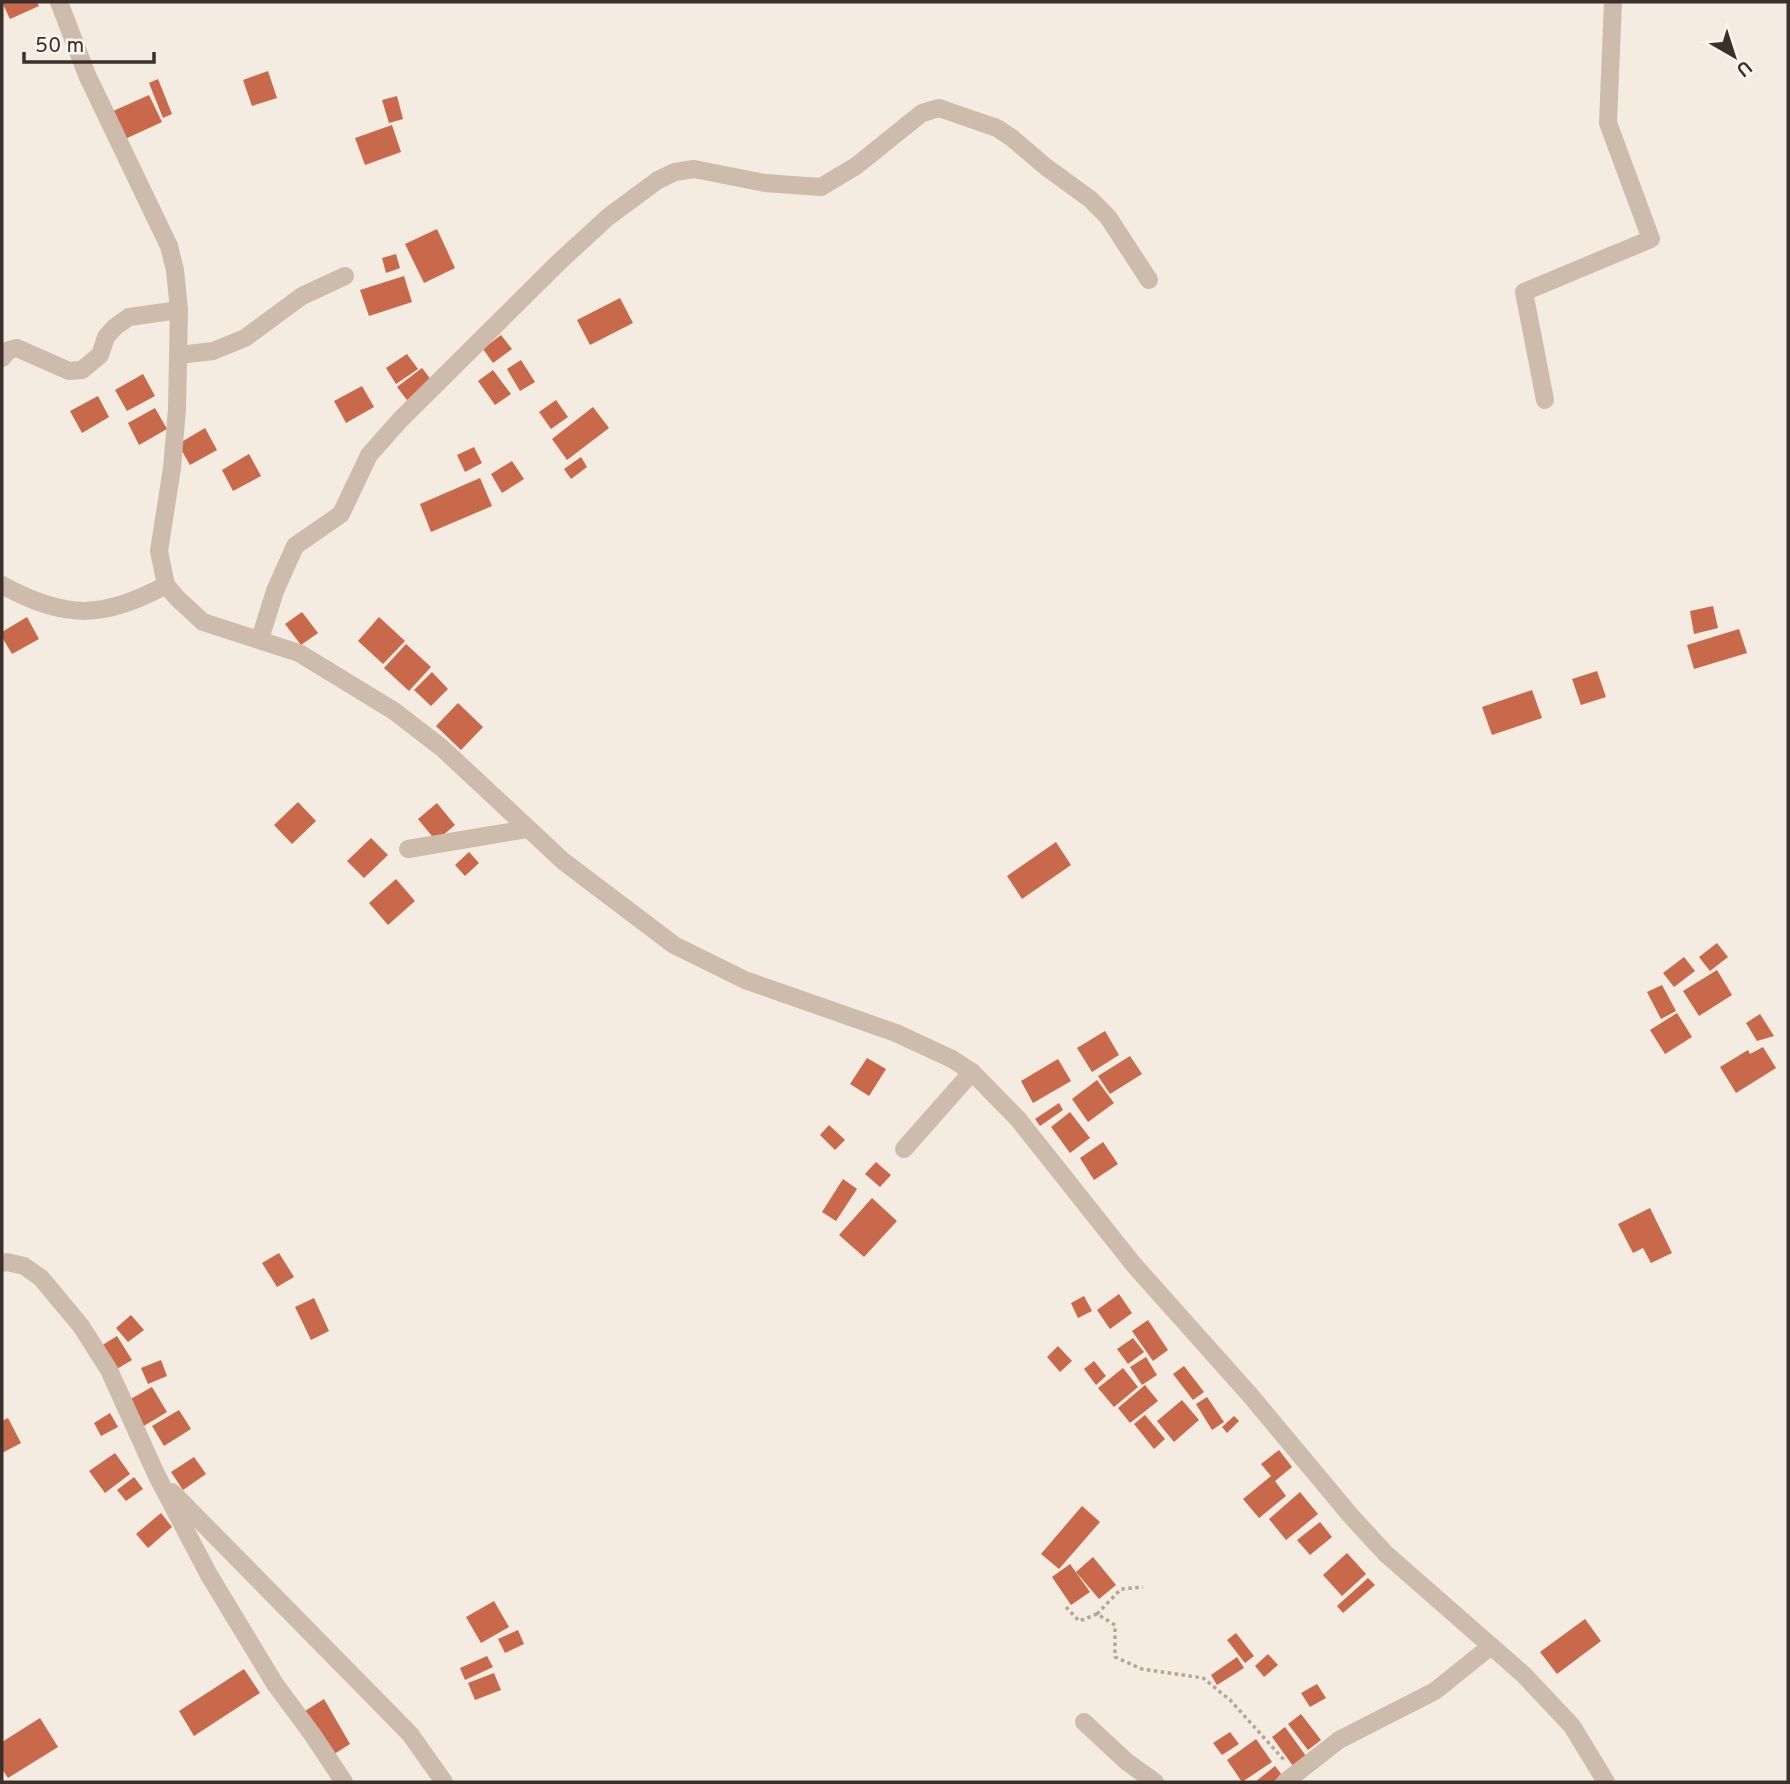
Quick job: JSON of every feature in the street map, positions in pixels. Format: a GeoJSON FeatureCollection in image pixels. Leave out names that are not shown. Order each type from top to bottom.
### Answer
{"type":"FeatureCollection","features":[{"type":"Feature","properties":{"kind":"street"},"geometry":{"type":"LineString","coordinates":[[60,2],[87,75],[169,246],[175,270],[179,310],[179,355],[173,458],[159,551],[166,585],[188,610],[203,622],[299,653],[394,711],[442,748],[527,830],[600,891],[674,945],[745,980],[896,1033],[952,1059],[972,1072],[1009,1109],[1134,1265],[1250,1395],[1351,1516],[1386,1554],[1523,1674],[1572,1726],[1606,1782]]}},
{"type":"Feature","properties":{"kind":"street"},"geometry":{"type":"LineString","coordinates":[[1545,400],[1524,292],[1651,239],[1608,123],[1613,2]]}},
{"type":"Feature","properties":{"kind":"street"},"geometry":{"type":"LineString","coordinates":[[260,639],[275,591],[295,546],[341,514],[369,455],[400,420],[608,217],[658,180],[675,172],[694,169],[765,183],[821,187],[856,166],[922,113],[939,108],[997,128],[1090,199],[1108,217],[1149,280]]}},
{"type":"Feature","properties":{"kind":"street"},"geometry":{"type":"LineString","coordinates":[[179,355],[213,351],[245,338],[302,296],[345,276]]}},
{"type":"Feature","properties":{"kind":"street"},"geometry":{"type":"LineString","coordinates":[[2,358],[9,350],[18,348],[69,371],[82,370],[100,355],[106,337],[129,317],[179,310]]}},
{"type":"Feature","properties":{"kind":"street"},"geometry":{"type":"LineString","coordinates":[[2,585],[22,596],[71,612],[109,610],[142,598],[166,585]]}},
{"type":"Feature","properties":{"kind":"street"},"geometry":{"type":"LineString","coordinates":[[408,849],[527,830]]}},
{"type":"Feature","properties":{"kind":"street"},"geometry":{"type":"LineString","coordinates":[[904,1149],[972,1072]]}},
{"type":"Feature","properties":{"kind":"street"},"geometry":{"type":"LineString","coordinates":[[2,1263],[24,1266],[41,1278],[81,1326],[108,1370],[209,1575],[258,1657],[344,1782]]}},
{"type":"Feature","properties":{"kind":"street"},"geometry":{"type":"LineString","coordinates":[[158,1476],[410,1734],[443,1782]]}},
{"type":"Feature","properties":{"kind":"street"},"geometry":{"type":"LineString","coordinates":[[1291,1777],[1339,1740],[1435,1691],[1491,1646]]}},
{"type":"Feature","properties":{"kind":"street"},"geometry":{"type":"LineString","coordinates":[[1084,1722],[1127,1762],[1155,1782]]}},
{"type":"Feature","properties":{"kind":"path"},"geometry":{"type":"LineString","coordinates":[[1066,1607],[1079,1621],[1097,1614],[1121,1589],[1143,1587]]}},
{"type":"Feature","properties":{"kind":"path"},"geometry":{"type":"LineString","coordinates":[[1097,1614],[1115,1625],[1115,1657],[1142,1669],[1203,1678],[1230,1700],[1291,1777]]}},
{"type":"Feature","properties":{"kind":"building"},"geometry":{"type":"Polygon","coordinates":[[[2,2],[37,2],[39,6],[10,19],[2,2]]]}},
{"type":"Feature","properties":{"kind":"building"},"geometry":{"type":"Polygon","coordinates":[[[268,71],[277,98],[252,106],[243,80],[268,71]]]}},
{"type":"Feature","properties":{"kind":"building"},"geometry":{"type":"Polygon","coordinates":[[[158,79],[172,114],[163,118],[149,83],[158,79]]]}},
{"type":"Feature","properties":{"kind":"building"},"geometry":{"type":"Polygon","coordinates":[[[149,95],[162,122],[123,140],[111,112],[149,95]]]}},
{"type":"Feature","properties":{"kind":"building"},"geometry":{"type":"Polygon","coordinates":[[[397,96],[403,119],[389,123],[382,100],[397,96]]]}},
{"type":"Feature","properties":{"kind":"building"},"geometry":{"type":"Polygon","coordinates":[[[392,125],[401,152],[365,165],[355,138],[392,125]]]}},
{"type":"Feature","properties":{"kind":"building"},"geometry":{"type":"Polygon","coordinates":[[[437,229],[455,268],[424,283],[405,244],[437,229]]]}},
{"type":"Feature","properties":{"kind":"building"},"geometry":{"type":"Polygon","coordinates":[[[396,254],[400,268],[386,273],[382,258],[396,254]]]}},
{"type":"Feature","properties":{"kind":"building"},"geometry":{"type":"Polygon","coordinates":[[[404,276],[412,302],[369,316],[360,290],[404,276]]]}},
{"type":"Feature","properties":{"kind":"building"},"geometry":{"type":"Polygon","coordinates":[[[620,298],[633,323],[590,345],[577,320],[620,298]]]}},
{"type":"Feature","properties":{"kind":"building"},"geometry":{"type":"Polygon","coordinates":[[[501,335],[512,349],[493,363],[483,349],[501,335]]]}},
{"type":"Feature","properties":{"kind":"building"},"geometry":{"type":"Polygon","coordinates":[[[407,354],[418,369],[396,384],[386,368],[407,354]]]}},
{"type":"Feature","properties":{"kind":"building"},"geometry":{"type":"Polygon","coordinates":[[[521,360],[535,382],[520,391],[507,369],[521,360]]]}},
{"type":"Feature","properties":{"kind":"building"},"geometry":{"type":"Polygon","coordinates":[[[422,368],[432,381],[407,400],[397,387],[422,368]]]}},
{"type":"Feature","properties":{"kind":"building"},"geometry":{"type":"Polygon","coordinates":[[[493,370],[511,394],[495,405],[478,381],[493,370]]]}},
{"type":"Feature","properties":{"kind":"building"},"geometry":{"type":"Polygon","coordinates":[[[143,374],[155,396],[127,411],[115,390],[143,374]]]}},
{"type":"Feature","properties":{"kind":"building"},"geometry":{"type":"Polygon","coordinates":[[[362,386],[374,407],[346,423],[334,401],[362,386]]]}},
{"type":"Feature","properties":{"kind":"building"},"geometry":{"type":"Polygon","coordinates":[[[98,396],[109,417],[82,433],[70,411],[98,396]]]}},
{"type":"Feature","properties":{"kind":"building"},"geometry":{"type":"Polygon","coordinates":[[[556,400],[568,417],[551,429],[539,412],[556,400]]]}},
{"type":"Feature","properties":{"kind":"building"},"geometry":{"type":"Polygon","coordinates":[[[593,407],[609,428],[567,460],[552,439],[593,407]]]}},
{"type":"Feature","properties":{"kind":"building"},"geometry":{"type":"Polygon","coordinates":[[[155,408],[167,429],[139,445],[128,423],[155,408]]]}},
{"type":"Feature","properties":{"kind":"building"},"geometry":{"type":"Polygon","coordinates":[[[205,428],[217,450],[190,465],[178,444],[205,428]]]}},
{"type":"Feature","properties":{"kind":"building"},"geometry":{"type":"Polygon","coordinates":[[[474,447],[482,463],[465,472],[457,455],[474,447]]]}},
{"type":"Feature","properties":{"kind":"building"},"geometry":{"type":"Polygon","coordinates":[[[249,454],[261,476],[233,491],[222,470],[249,454]]]}},
{"type":"Feature","properties":{"kind":"building"},"geometry":{"type":"Polygon","coordinates":[[[581,457],[587,467],[571,479],[564,469],[581,457]]]}},
{"type":"Feature","properties":{"kind":"building"},"geometry":{"type":"Polygon","coordinates":[[[512,461],[524,479],[502,493],[491,474],[512,461]]]}},
{"type":"Feature","properties":{"kind":"building"},"geometry":{"type":"Polygon","coordinates":[[[480,478],[492,506],[431,532],[420,504],[480,478]]]}},
{"type":"Feature","properties":{"kind":"building"},"geometry":{"type":"Polygon","coordinates":[[[1713,606],[1718,628],[1694,634],[1690,611],[1713,606]]]}},
{"type":"Feature","properties":{"kind":"building"},"geometry":{"type":"Polygon","coordinates":[[[302,612],[318,633],[301,645],[285,624],[302,612]]]}},
{"type":"Feature","properties":{"kind":"building"},"geometry":{"type":"Polygon","coordinates":[[[27,617],[39,639],[12,654],[2,632],[27,617]]]}},
{"type":"Feature","properties":{"kind":"building"},"geometry":{"type":"Polygon","coordinates":[[[379,617],[405,641],[383,664],[358,641],[379,617]]]}},
{"type":"Feature","properties":{"kind":"building"},"geometry":{"type":"Polygon","coordinates":[[[1739,629],[1747,653],[1694,669],[1687,645],[1739,629]]]}},
{"type":"Feature","properties":{"kind":"building"},"geometry":{"type":"Polygon","coordinates":[[[406,644],[431,667],[409,691],[384,668],[406,644]]]}},
{"type":"Feature","properties":{"kind":"building"},"geometry":{"type":"Polygon","coordinates":[[[1597,671],[1606,697],[1581,705],[1572,679],[1597,671]]]}},
{"type":"Feature","properties":{"kind":"building"},"geometry":{"type":"Polygon","coordinates":[[[432,672],[448,689],[431,706],[414,690],[432,672]]]}},
{"type":"Feature","properties":{"kind":"building"},"geometry":{"type":"Polygon","coordinates":[[[1532,690],[1542,718],[1492,735],[1482,707],[1532,690]]]}},
{"type":"Feature","properties":{"kind":"building"},"geometry":{"type":"Polygon","coordinates":[[[458,703],[483,727],[461,750],[436,726],[458,703]]]}},
{"type":"Feature","properties":{"kind":"building"},"geometry":{"type":"Polygon","coordinates":[[[298,802],[316,821],[292,844],[274,825],[298,802]]]}},
{"type":"Feature","properties":{"kind":"building"},"geometry":{"type":"Polygon","coordinates":[[[437,803],[455,825],[436,841],[418,819],[437,803]]]}},
{"type":"Feature","properties":{"kind":"building"},"geometry":{"type":"Polygon","coordinates":[[[371,838],[388,855],[364,878],[347,861],[371,838]]]}},
{"type":"Feature","properties":{"kind":"building"},"geometry":{"type":"Polygon","coordinates":[[[1056,842],[1071,865],[1022,899],[1007,876],[1056,842]]]}},
{"type":"Feature","properties":{"kind":"building"},"geometry":{"type":"Polygon","coordinates":[[[469,852],[479,863],[465,876],[455,865],[469,852]]]}},
{"type":"Feature","properties":{"kind":"building"},"geometry":{"type":"Polygon","coordinates":[[[396,879],[415,901],[388,925],[369,903],[396,879]]]}},
{"type":"Feature","properties":{"kind":"building"},"geometry":{"type":"Polygon","coordinates":[[[1717,943],[1728,957],[1710,971],[1699,957],[1717,943]]]}},
{"type":"Feature","properties":{"kind":"building"},"geometry":{"type":"Polygon","coordinates":[[[1684,957],[1695,971],[1674,987],[1663,973],[1684,957]]]}},
{"type":"Feature","properties":{"kind":"building"},"geometry":{"type":"Polygon","coordinates":[[[1717,970],[1732,995],[1699,1016],[1683,991],[1717,970]]]}},
{"type":"Feature","properties":{"kind":"building"},"geometry":{"type":"Polygon","coordinates":[[[1662,985],[1676,1011],[1661,1019],[1647,992],[1662,985]]]}},
{"type":"Feature","properties":{"kind":"building"},"geometry":{"type":"Polygon","coordinates":[[[1677,1013],[1692,1037],[1665,1054],[1650,1030],[1677,1013]]]}},
{"type":"Feature","properties":{"kind":"building"},"geometry":{"type":"Polygon","coordinates":[[[1760,1014],[1774,1036],[1757,1041],[1746,1023],[1760,1014]]]}},
{"type":"Feature","properties":{"kind":"building"},"geometry":{"type":"Polygon","coordinates":[[[1105,1031],[1119,1055],[1092,1072],[1077,1048],[1105,1031]]]}},
{"type":"Feature","properties":{"kind":"building"},"geometry":{"type":"Polygon","coordinates":[[[1763,1047],[1776,1068],[1736,1093],[1720,1067],[1748,1050],[1750,1054],[1763,1047]]]}},
{"type":"Feature","properties":{"kind":"building"},"geometry":{"type":"Polygon","coordinates":[[[1130,1056],[1142,1074],[1110,1094],[1098,1076],[1130,1056]]]}},
{"type":"Feature","properties":{"kind":"building"},"geometry":{"type":"Polygon","coordinates":[[[867,1058],[886,1069],[869,1096],[850,1084],[867,1058]]]}},
{"type":"Feature","properties":{"kind":"building"},"geometry":{"type":"Polygon","coordinates":[[[1058,1059],[1071,1081],[1033,1103],[1021,1081],[1058,1059]]]}},
{"type":"Feature","properties":{"kind":"building"},"geometry":{"type":"Polygon","coordinates":[[[1097,1080],[1114,1103],[1088,1122],[1072,1099],[1097,1080]]]}},
{"type":"Feature","properties":{"kind":"building"},"geometry":{"type":"Polygon","coordinates":[[[1059,1103],[1063,1110],[1040,1126],[1035,1119],[1059,1103]]]}},
{"type":"Feature","properties":{"kind":"building"},"geometry":{"type":"Polygon","coordinates":[[[1070,1112],[1090,1138],[1070,1153],[1051,1127],[1070,1112]]]}},
{"type":"Feature","properties":{"kind":"building"},"geometry":{"type":"Polygon","coordinates":[[[829,1125],[845,1140],[835,1150],[820,1135],[829,1125]]]}},
{"type":"Feature","properties":{"kind":"building"},"geometry":{"type":"Polygon","coordinates":[[[1103,1142],[1118,1164],[1094,1180],[1080,1158],[1103,1142]]]}},
{"type":"Feature","properties":{"kind":"building"},"geometry":{"type":"Polygon","coordinates":[[[876,1162],[891,1175],[880,1187],[865,1174],[876,1162]]]}},
{"type":"Feature","properties":{"kind":"building"},"geometry":{"type":"Polygon","coordinates":[[[843,1179],[857,1189],[836,1221],[822,1212],[843,1179]]]}},
{"type":"Feature","properties":{"kind":"building"},"geometry":{"type":"Polygon","coordinates":[[[872,1198],[897,1221],[864,1257],[839,1235],[872,1198]]]}},
{"type":"Feature","properties":{"kind":"building"},"geometry":{"type":"Polygon","coordinates":[[[1650,1208],[1672,1253],[1651,1263],[1643,1248],[1633,1253],[1618,1224],[1650,1208]]]}},
{"type":"Feature","properties":{"kind":"building"},"geometry":{"type":"Polygon","coordinates":[[[279,1253],[294,1277],[277,1287],[262,1263],[279,1253]]]}},
{"type":"Feature","properties":{"kind":"building"},"geometry":{"type":"Polygon","coordinates":[[[1119,1294],[1132,1313],[1110,1329],[1097,1310],[1119,1294]]]}},
{"type":"Feature","properties":{"kind":"building"},"geometry":{"type":"Polygon","coordinates":[[[1084,1296],[1092,1311],[1078,1318],[1071,1303],[1084,1296]]]}},
{"type":"Feature","properties":{"kind":"building"},"geometry":{"type":"Polygon","coordinates":[[[314,1298],[329,1331],[311,1340],[295,1307],[314,1298]]]}},
{"type":"Feature","properties":{"kind":"building"},"geometry":{"type":"Polygon","coordinates":[[[131,1315],[144,1330],[128,1342],[116,1328],[131,1315]]]}},
{"type":"Feature","properties":{"kind":"building"},"geometry":{"type":"Polygon","coordinates":[[[1148,1320],[1168,1350],[1153,1361],[1132,1331],[1148,1320]]]}},
{"type":"Feature","properties":{"kind":"building"},"geometry":{"type":"Polygon","coordinates":[[[117,1336],[132,1360],[115,1370],[101,1346],[117,1336]]]}},
{"type":"Feature","properties":{"kind":"building"},"geometry":{"type":"Polygon","coordinates":[[[1133,1338],[1144,1352],[1128,1364],[1117,1349],[1133,1338]]]}},
{"type":"Feature","properties":{"kind":"building"},"geometry":{"type":"Polygon","coordinates":[[[1058,1346],[1072,1361],[1060,1372],[1047,1357],[1058,1346]]]}},
{"type":"Feature","properties":{"kind":"building"},"geometry":{"type":"Polygon","coordinates":[[[1146,1357],[1157,1375],[1142,1385],[1130,1367],[1146,1357]]]}},
{"type":"Feature","properties":{"kind":"building"},"geometry":{"type":"Polygon","coordinates":[[[161,1360],[167,1376],[148,1384],[141,1368],[161,1360]]]}},
{"type":"Feature","properties":{"kind":"building"},"geometry":{"type":"Polygon","coordinates":[[[1094,1361],[1106,1376],[1096,1385],[1084,1369],[1094,1361]]]}},
{"type":"Feature","properties":{"kind":"building"},"geometry":{"type":"Polygon","coordinates":[[[1184,1366],[1204,1392],[1193,1400],[1173,1374],[1184,1366]]]}},
{"type":"Feature","properties":{"kind":"building"},"geometry":{"type":"Polygon","coordinates":[[[1123,1368],[1138,1387],[1114,1407],[1098,1388],[1123,1368]]]}},
{"type":"Feature","properties":{"kind":"building"},"geometry":{"type":"Polygon","coordinates":[[[1145,1385],[1158,1401],[1130,1423],[1118,1408],[1145,1385]]]}},
{"type":"Feature","properties":{"kind":"building"},"geometry":{"type":"Polygon","coordinates":[[[152,1387],[167,1412],[142,1427],[127,1401],[152,1387]]]}},
{"type":"Feature","properties":{"kind":"building"},"geometry":{"type":"Polygon","coordinates":[[[1207,1397],[1224,1422],[1212,1430],[1196,1404],[1207,1397]]]}},
{"type":"Feature","properties":{"kind":"building"},"geometry":{"type":"Polygon","coordinates":[[[1182,1400],[1199,1420],[1174,1442],[1157,1421],[1182,1400]]]}},
{"type":"Feature","properties":{"kind":"building"},"geometry":{"type":"Polygon","coordinates":[[[179,1410],[191,1429],[164,1446],[152,1426],[179,1410]]]}},
{"type":"Feature","properties":{"kind":"building"},"geometry":{"type":"Polygon","coordinates":[[[110,1413],[118,1427],[101,1436],[94,1423],[110,1413]]]}},
{"type":"Feature","properties":{"kind":"building"},"geometry":{"type":"Polygon","coordinates":[[[1145,1415],[1165,1439],[1154,1449],[1134,1424],[1145,1415]]]}},
{"type":"Feature","properties":{"kind":"building"},"geometry":{"type":"Polygon","coordinates":[[[1234,1416],[1239,1421],[1227,1433],[1222,1427],[1234,1416]]]}},
{"type":"Feature","properties":{"kind":"building"},"geometry":{"type":"Polygon","coordinates":[[[8,1418],[21,1443],[2,1453],[2,1421],[8,1418]]]}},
{"type":"Feature","properties":{"kind":"building"},"geometry":{"type":"Polygon","coordinates":[[[1279,1450],[1292,1467],[1275,1481],[1286,1496],[1259,1518],[1243,1499],[1271,1476],[1261,1464],[1279,1450]]]}},
{"type":"Feature","properties":{"kind":"building"},"geometry":{"type":"Polygon","coordinates":[[[115,1453],[130,1474],[105,1493],[89,1471],[115,1453]]]}},
{"type":"Feature","properties":{"kind":"building"},"geometry":{"type":"Polygon","coordinates":[[[194,1457],[206,1474],[183,1490],[171,1472],[194,1457]]]}},
{"type":"Feature","properties":{"kind":"building"},"geometry":{"type":"Polygon","coordinates":[[[134,1477],[143,1489],[126,1501],[117,1490],[134,1477]]]}},
{"type":"Feature","properties":{"kind":"building"},"geometry":{"type":"Polygon","coordinates":[[[1300,1492],[1318,1514],[1286,1540],[1269,1519],[1300,1492]]]}},
{"type":"Feature","properties":{"kind":"building"},"geometry":{"type":"Polygon","coordinates":[[[1082,1506],[1100,1522],[1059,1569],[1041,1554],[1082,1506]]]}},
{"type":"Feature","properties":{"kind":"building"},"geometry":{"type":"Polygon","coordinates":[[[161,1513],[172,1527],[148,1548],[136,1534],[161,1513]]]}},
{"type":"Feature","properties":{"kind":"building"},"geometry":{"type":"Polygon","coordinates":[[[1320,1522],[1332,1537],[1310,1555],[1297,1540],[1320,1522]]]}},
{"type":"Feature","properties":{"kind":"building"},"geometry":{"type":"Polygon","coordinates":[[[1347,1553],[1366,1574],[1342,1596],[1323,1575],[1347,1553]]]}},
{"type":"Feature","properties":{"kind":"building"},"geometry":{"type":"Polygon","coordinates":[[[1093,1557],[1116,1585],[1099,1599],[1076,1572],[1093,1557]]]}},
{"type":"Feature","properties":{"kind":"building"},"geometry":{"type":"Polygon","coordinates":[[[1070,1564],[1090,1592],[1071,1605],[1052,1577],[1070,1564]]]}},
{"type":"Feature","properties":{"kind":"building"},"geometry":{"type":"Polygon","coordinates":[[[1368,1578],[1375,1585],[1343,1613],[1337,1606],[1368,1578]]]}},
{"type":"Feature","properties":{"kind":"building"},"geometry":{"type":"Polygon","coordinates":[[[494,1601],[509,1627],[481,1643],[466,1617],[494,1601]]]}},
{"type":"Feature","properties":{"kind":"building"},"geometry":{"type":"Polygon","coordinates":[[[1585,1619],[1601,1641],[1557,1674],[1540,1652],[1585,1619]]]}},
{"type":"Feature","properties":{"kind":"building"},"geometry":{"type":"Polygon","coordinates":[[[518,1630],[524,1644],[505,1653],[498,1639],[518,1630]]]}},
{"type":"Feature","properties":{"kind":"building"},"geometry":{"type":"Polygon","coordinates":[[[1236,1633],[1254,1656],[1245,1663],[1227,1640],[1236,1633]]]}},
{"type":"Feature","properties":{"kind":"building"},"geometry":{"type":"Polygon","coordinates":[[[1268,1654],[1278,1665],[1264,1677],[1255,1666],[1268,1654]]]}},
{"type":"Feature","properties":{"kind":"building"},"geometry":{"type":"Polygon","coordinates":[[[487,1656],[493,1667],[465,1680],[460,1668],[487,1656]]]}},
{"type":"Feature","properties":{"kind":"building"},"geometry":{"type":"Polygon","coordinates":[[[1237,1657],[1244,1668],[1217,1685],[1211,1675],[1237,1657]]]}},
{"type":"Feature","properties":{"kind":"building"},"geometry":{"type":"Polygon","coordinates":[[[244,1669],[260,1693],[194,1736],[179,1711],[244,1669]]]}},
{"type":"Feature","properties":{"kind":"building"},"geometry":{"type":"Polygon","coordinates":[[[494,1673],[501,1690],[475,1700],[468,1683],[494,1673]]]}},
{"type":"Feature","properties":{"kind":"building"},"geometry":{"type":"Polygon","coordinates":[[[1317,1684],[1326,1698],[1310,1707],[1301,1693],[1317,1684]]]}},
{"type":"Feature","properties":{"kind":"building"},"geometry":{"type":"Polygon","coordinates":[[[324,1699],[350,1744],[331,1756],[305,1711],[324,1699]]]}},
{"type":"Feature","properties":{"kind":"building"},"geometry":{"type":"Polygon","coordinates":[[[1301,1714],[1321,1740],[1308,1750],[1288,1724],[1301,1714]]]}},
{"type":"Feature","properties":{"kind":"building"},"geometry":{"type":"Polygon","coordinates":[[[40,1718],[58,1747],[8,1778],[2,1769],[2,1742],[40,1718]]]}},
{"type":"Feature","properties":{"kind":"building"},"geometry":{"type":"Polygon","coordinates":[[[1285,1727],[1306,1756],[1293,1766],[1272,1737],[1285,1727]]]}},
{"type":"Feature","properties":{"kind":"building"},"geometry":{"type":"Polygon","coordinates":[[[1230,1732],[1239,1744],[1222,1755],[1213,1743],[1230,1732]]]}},
{"type":"Feature","properties":{"kind":"building"},"geometry":{"type":"Polygon","coordinates":[[[1256,1739],[1272,1762],[1242,1782],[1227,1760],[1256,1739]]]}},
{"type":"Feature","properties":{"kind":"building"},"geometry":{"type":"Polygon","coordinates":[[[1275,1766],[1282,1775],[1273,1782],[1255,1782],[1275,1766]]]}}]}
